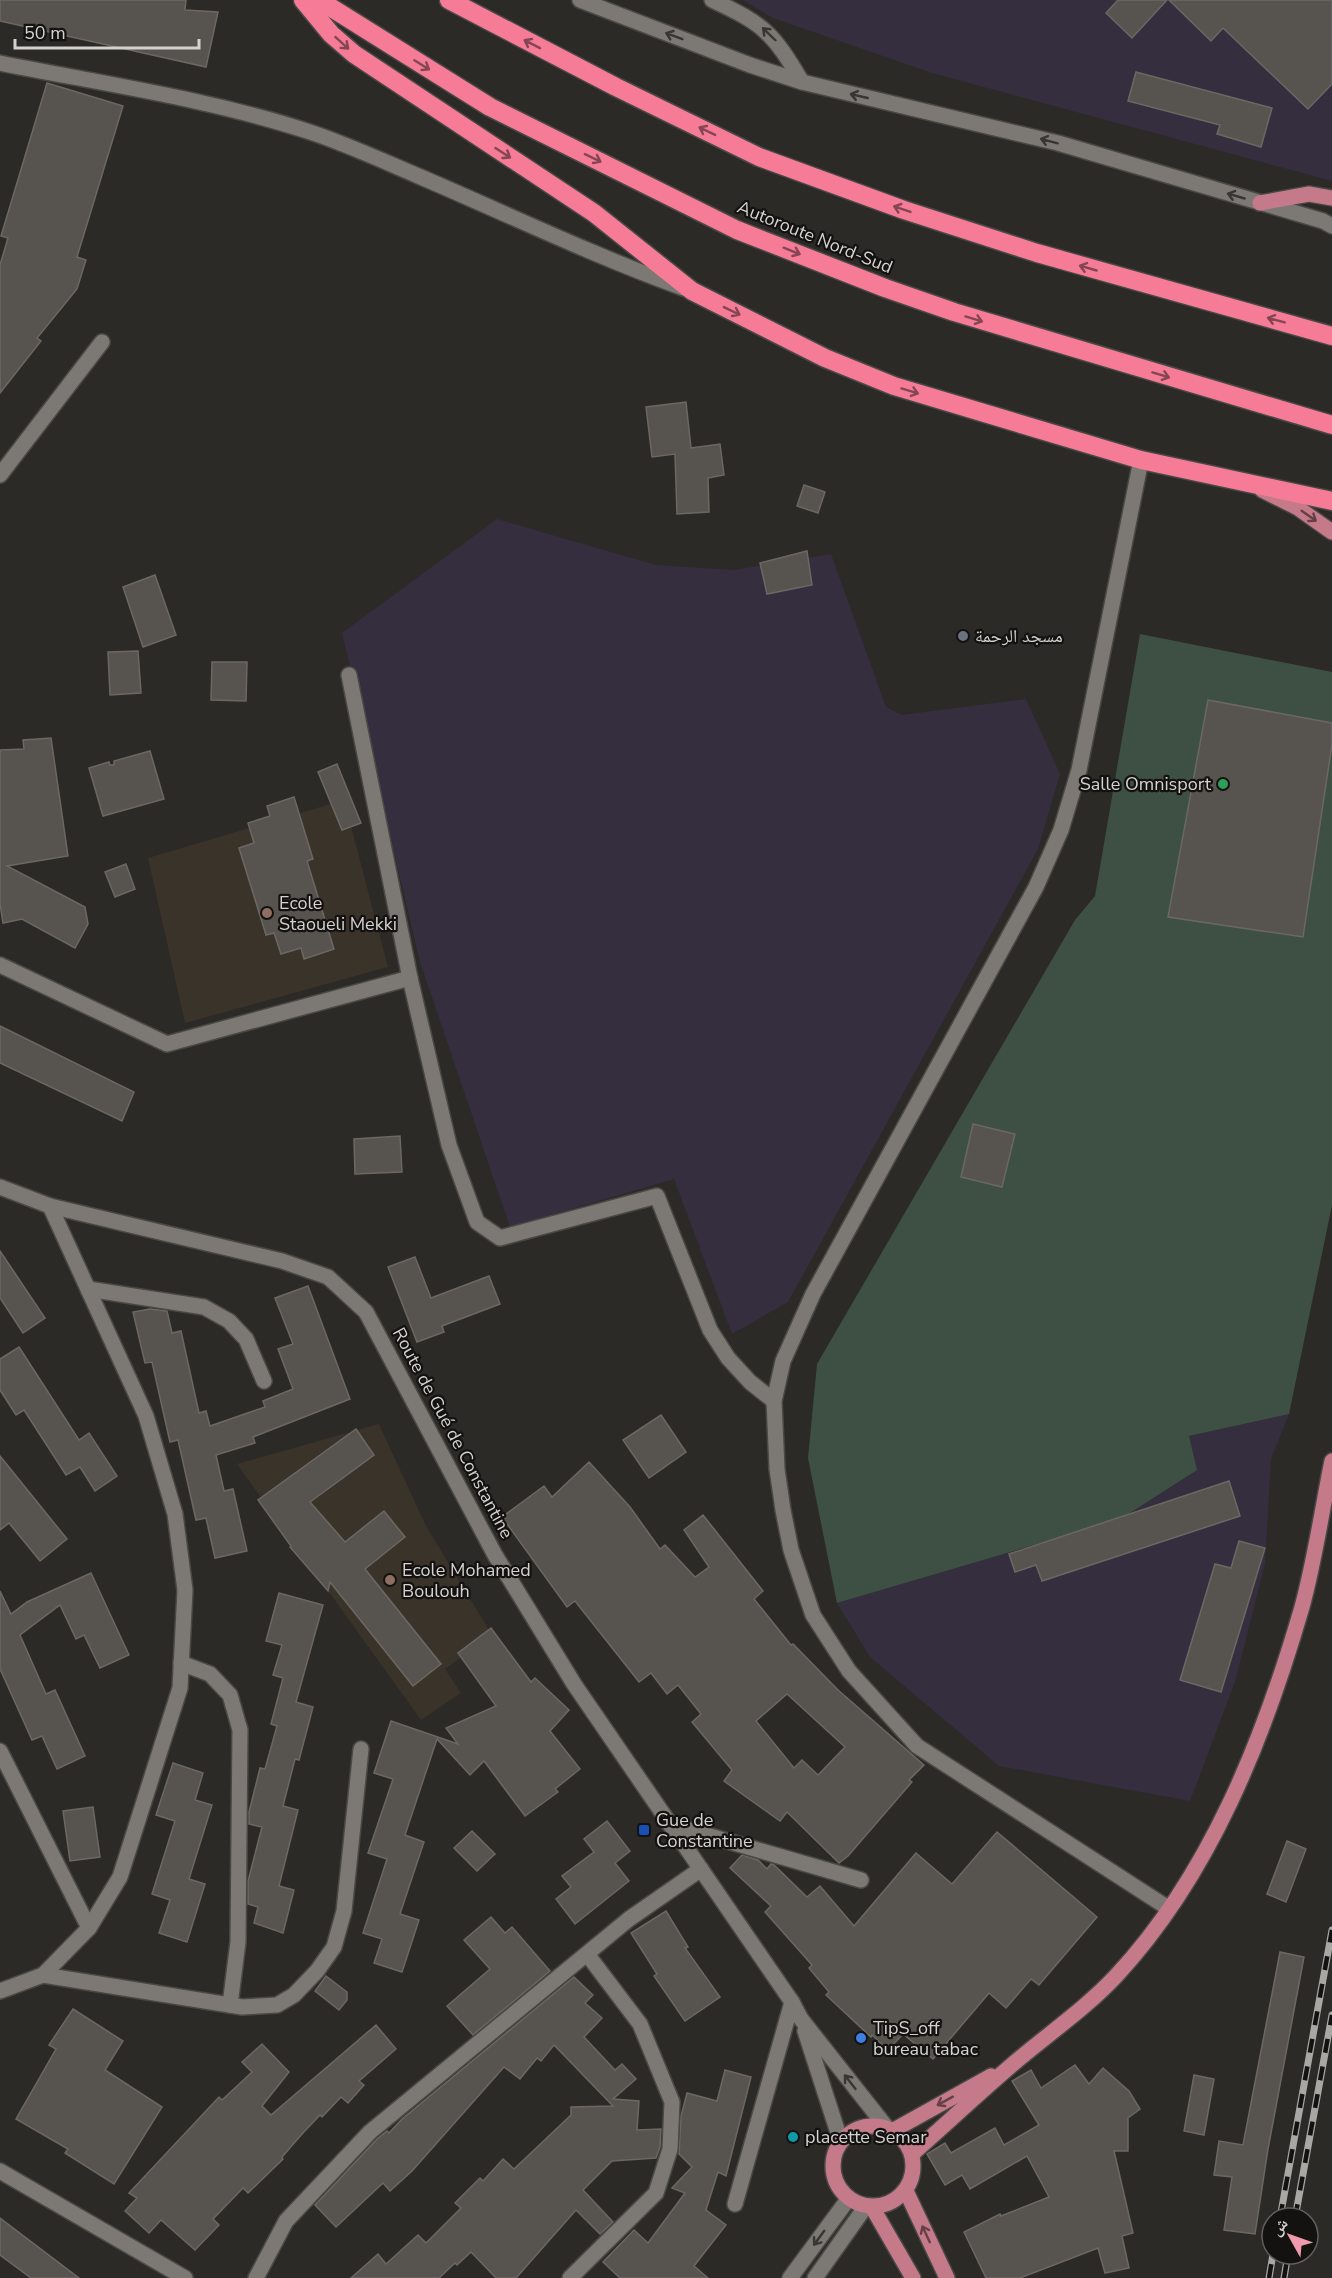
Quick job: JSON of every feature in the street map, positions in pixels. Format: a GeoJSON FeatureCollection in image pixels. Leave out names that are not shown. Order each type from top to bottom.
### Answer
{"type":"FeatureCollection","features":[{"type":"Feature","properties":{"kind":"highway"},"geometry":{"type":"LineString","coordinates":[[303,0],[331,33],[354,54],[594,213],[692,291],[825,358],[894,386],[1142,460],[1332,501]]}},
{"type":"Feature","properties":{"kind":"highway","name":"Autoroute Nord-Sud"},"geometry":{"type":"LineString","coordinates":[[319,0],[490,107],[737,230],[885,288],[954,312],[1332,425]]}},
{"type":"Feature","properties":{"kind":"highway"},"geometry":{"type":"LineString","coordinates":[[449,0],[469,7],[616,87],[759,157],[904,210],[1037,253],[1332,336]]}},
{"type":"Feature","properties":{"kind":"main road"},"geometry":{"type":"LineString","coordinates":[[1260,203],[1310,194],[1332,198]]}},
{"type":"Feature","properties":{"kind":"main road"},"geometry":{"type":"LineString","coordinates":[[1248,483],[1298,508],[1332,532]]}},
{"type":"Feature","properties":{"kind":"main road"},"geometry":{"type":"LineString","coordinates":[[912,2154],[1014,2063],[1091,2000],[1141,1947],[1192,1873],[1250,1757],[1274,1694],[1302,1605],[1332,1461]]}},
{"type":"Feature","properties":{"kind":"main road"},"geometry":{"type":"LineString","coordinates":[[889,2129],[1014,2063]]}},
{"type":"Feature","properties":{"kind":"main road"},"geometry":{"type":"LineString","coordinates":[[874,2126],[889,2129],[907,2143],[912,2154],[914,2167],[906,2191],[885,2205],[869,2206],[849,2199],[840,2190],[833,2166],[835,2153],[841,2142],[850,2133],[862,2128],[874,2126]]}},
{"type":"Feature","properties":{"kind":"main road"},"geometry":{"type":"LineString","coordinates":[[906,2191],[946,2278]]}},
{"type":"Feature","properties":{"kind":"main road"},"geometry":{"type":"LineString","coordinates":[[869,2206],[913,2278]]}},
{"type":"Feature","properties":{"kind":"street"},"geometry":{"type":"LineString","coordinates":[[580,0],[802,82],[1058,143],[1323,221],[1332,226]]}},
{"type":"Feature","properties":{"kind":"street"},"geometry":{"type":"LineString","coordinates":[[712,0],[749,18],[765,29],[784,51],[802,82]]}},
{"type":"Feature","properties":{"kind":"street"},"geometry":{"type":"LineString","coordinates":[[0,63],[182,99],[263,118],[312,133],[436,183],[617,263],[692,291]]}},
{"type":"Feature","properties":{"kind":"street"},"geometry":{"type":"LineString","coordinates":[[0,475],[102,342]]}},
{"type":"Feature","properties":{"kind":"street"},"geometry":{"type":"LineString","coordinates":[[1142,460],[1079,770],[1057,840],[1036,887],[813,1294],[783,1361],[774,1401],[777,1469],[791,1550],[813,1615],[849,1671],[917,1746],[1168,1908]]}},
{"type":"Feature","properties":{"kind":"street"},"geometry":{"type":"LineString","coordinates":[[349,675],[410,978],[449,1145],[477,1222],[500,1238],[657,1196],[710,1330],[728,1358],[750,1382],[774,1401]]}},
{"type":"Feature","properties":{"kind":"street"},"geometry":{"type":"LineString","coordinates":[[0,965],[167,1044],[410,978]]}},
{"type":"Feature","properties":{"kind":"street","name":"Route de Gué de Constantine"},"geometry":{"type":"LineString","coordinates":[[0,1187],[50,1206],[282,1261],[328,1277],[366,1312],[495,1555],[574,1684],[792,2002],[801,2019],[841,2142]]}},
{"type":"Feature","properties":{"kind":"street"},"geometry":{"type":"LineString","coordinates":[[0,1992],[43,1975],[90,1928],[120,1877],[180,1688],[185,1590],[175,1514],[146,1416],[50,1206]]}},
{"type":"Feature","properties":{"kind":"street"},"geometry":{"type":"LineString","coordinates":[[88,1289],[204,1307],[229,1321],[246,1339],[264,1381]]}},
{"type":"Feature","properties":{"kind":"street"},"geometry":{"type":"LineString","coordinates":[[181,1664],[210,1674],[230,1695],[240,1730],[238,1942],[230,2005]]}},
{"type":"Feature","properties":{"kind":"street"},"geometry":{"type":"LineString","coordinates":[[43,1975],[230,2005],[277,2005],[294,1995],[310,1979],[333,1947],[344,1911],[361,1749]]}},
{"type":"Feature","properties":{"kind":"street"},"geometry":{"type":"LineString","coordinates":[[0,1751],[90,1928]]}},
{"type":"Feature","properties":{"kind":"street"},"geometry":{"type":"LineString","coordinates":[[669,1824],[861,1880]]}},
{"type":"Feature","properties":{"kind":"street"},"geometry":{"type":"LineString","coordinates":[[256,2278],[286,2221],[370,2132],[629,1919],[701,1869]]}},
{"type":"Feature","properties":{"kind":"street"},"geometry":{"type":"LineString","coordinates":[[570,2278],[656,2193],[670,2149],[672,2102],[640,2024],[587,1954]]}},
{"type":"Feature","properties":{"kind":"street"},"geometry":{"type":"LineString","coordinates":[[735,2204],[792,2002]]}},
{"type":"Feature","properties":{"kind":"street","name":"Route de Gué de Constantine"},"geometry":{"type":"LineString","coordinates":[[801,2019],[889,2129]]}},
{"type":"Feature","properties":{"kind":"street"},"geometry":{"type":"LineString","coordinates":[[0,2171],[184,2278]]}},
{"type":"Feature","properties":{"kind":"street"},"geometry":{"type":"LineString","coordinates":[[790,2278],[849,2199]]}},
{"type":"Feature","properties":{"kind":"street"},"geometry":{"type":"LineString","coordinates":[[815,2278],[869,2206]]}},
{"type":"Feature","properties":{"kind":"shaded area"},"geometry":{"type":"Polygon","coordinates":[[[743,0],[1332,0],[1332,181],[932,73],[773,18],[743,0]]]}},
{"type":"Feature","properties":{"kind":"shaded area"},"geometry":{"type":"Polygon","coordinates":[[[497,519],[656,565],[734,570],[831,554],[886,707],[902,715],[1026,699],[1060,774],[1038,849],[788,1302],[732,1334],[674,1179],[510,1227],[420,962],[342,633],[497,519]]]}},
{"type":"Feature","properties":{"kind":"shaded area","name":"Ecole Staoueli Mekki"},"geometry":{"type":"Polygon","coordinates":[[[344,800],[388,967],[185,1023],[148,858],[344,800]]]}},
{"type":"Feature","properties":{"kind":"shaded area"},"geometry":{"type":"Polygon","coordinates":[[[1289,1414],[1271,1459],[1265,1564],[1235,1682],[1190,1801],[999,1766],[870,1657],[837,1603],[1118,1520],[1189,1436],[1289,1414]]]}},
{"type":"Feature","properties":{"kind":"shaded area","name":"Ecole Mohamed Boulouh"},"geometry":{"type":"Polygon","coordinates":[[[379,1424],[426,1526],[492,1635],[445,1669],[461,1693],[421,1720],[237,1464],[379,1424]]]}},
{"type":"Feature","properties":{"kind":"green space"},"geometry":{"type":"Polygon","coordinates":[[[1140,634],[1332,672],[1332,1205],[1289,1414],[1189,1436],[1197,1470],[1119,1520],[837,1603],[808,1458],[817,1364],[1075,920],[1095,896],[1140,634]]]}},
{"type":"Feature","properties":{"kind":"building"},"geometry":{"type":"Polygon","coordinates":[[[0,0],[186,0],[185,10],[218,12],[206,67],[0,21],[0,0]]]}},
{"type":"Feature","properties":{"kind":"building"},"geometry":{"type":"Polygon","coordinates":[[[1118,0],[1167,0],[1132,38],[1106,13],[1118,0]]]}},
{"type":"Feature","properties":{"kind":"building"},"geometry":{"type":"Polygon","coordinates":[[[1169,0],[1332,0],[1332,84],[1308,109],[1223,28],[1211,41],[1169,0]]]}},
{"type":"Feature","properties":{"kind":"building"},"geometry":{"type":"Polygon","coordinates":[[[1136,72],[1272,108],[1261,147],[1217,134],[1220,125],[1128,101],[1136,72]]]}},
{"type":"Feature","properties":{"kind":"building"},"geometry":{"type":"Polygon","coordinates":[[[47,83],[123,106],[77,257],[86,260],[77,289],[37,338],[41,341],[0,393],[0,265],[8,238],[1,236],[47,83]]]}},
{"type":"Feature","properties":{"kind":"building"},"geometry":{"type":"Polygon","coordinates":[[[686,402],[691,448],[720,444],[724,475],[708,478],[709,512],[677,514],[675,454],[652,457],[646,407],[686,402]]]}},
{"type":"Feature","properties":{"kind":"building"},"geometry":{"type":"Polygon","coordinates":[[[804,485],[825,492],[818,513],[797,506],[804,485]]]}},
{"type":"Feature","properties":{"kind":"building"},"geometry":{"type":"Polygon","coordinates":[[[807,551],[812,585],[767,594],[760,563],[807,551]]]}},
{"type":"Feature","properties":{"kind":"building"},"geometry":{"type":"Polygon","coordinates":[[[155,575],[176,635],[143,647],[123,587],[155,575]]]}},
{"type":"Feature","properties":{"kind":"building"},"geometry":{"type":"Polygon","coordinates":[[[138,651],[141,693],[110,695],[108,652],[138,651]]]}},
{"type":"Feature","properties":{"kind":"building"},"geometry":{"type":"Polygon","coordinates":[[[212,662],[247,662],[246,701],[211,700],[212,662]]]}},
{"type":"Feature","properties":{"kind":"building"},"geometry":{"type":"Polygon","coordinates":[[[1208,700],[1332,723],[1332,744],[1303,937],[1168,917],[1208,700]]]}},
{"type":"Feature","properties":{"kind":"building"},"geometry":{"type":"Polygon","coordinates":[[[51,738],[68,856],[7,866],[85,907],[88,924],[75,948],[22,919],[3,923],[0,904],[0,750],[24,749],[23,740],[51,738]]]}},
{"type":"Feature","properties":{"kind":"building"},"geometry":{"type":"Polygon","coordinates":[[[150,751],[164,799],[103,816],[89,768],[109,762],[110,765],[114,765],[114,761],[150,751]]]}},
{"type":"Feature","properties":{"kind":"building"},"geometry":{"type":"Polygon","coordinates":[[[337,764],[361,823],[342,830],[318,772],[337,764]]]}},
{"type":"Feature","properties":{"kind":"building"},"geometry":{"type":"Polygon","coordinates":[[[294,797],[313,859],[307,861],[334,949],[304,959],[301,948],[281,954],[274,933],[266,935],[239,848],[254,843],[248,823],[270,816],[267,806],[294,797]]]}},
{"type":"Feature","properties":{"kind":"building"},"geometry":{"type":"Polygon","coordinates":[[[126,864],[135,889],[115,897],[105,872],[126,864]]]}},
{"type":"Feature","properties":{"kind":"building"},"geometry":{"type":"Polygon","coordinates":[[[0,1026],[134,1092],[122,1121],[0,1063],[0,1026]]]}},
{"type":"Feature","properties":{"kind":"building"},"geometry":{"type":"Polygon","coordinates":[[[973,1124],[1015,1134],[1002,1187],[961,1177],[973,1124]]]}},
{"type":"Feature","properties":{"kind":"building"},"geometry":{"type":"Polygon","coordinates":[[[400,1136],[402,1172],[355,1174],[354,1139],[400,1136]]]}},
{"type":"Feature","properties":{"kind":"building"},"geometry":{"type":"Polygon","coordinates":[[[0,1251],[45,1318],[23,1333],[0,1298],[0,1251]]]}},
{"type":"Feature","properties":{"kind":"building"},"geometry":{"type":"Polygon","coordinates":[[[415,1257],[431,1298],[489,1276],[500,1304],[442,1326],[444,1332],[417,1342],[388,1267],[415,1257]]]}},
{"type":"Feature","properties":{"kind":"building"},"geometry":{"type":"Polygon","coordinates":[[[308,1286],[350,1399],[253,1437],[255,1443],[216,1455],[224,1491],[233,1489],[247,1551],[215,1558],[206,1518],[196,1520],[178,1440],[170,1442],[152,1362],[145,1363],[133,1312],[150,1309],[167,1311],[172,1333],[181,1331],[199,1413],[206,1411],[210,1426],[265,1407],[263,1401],[293,1389],[278,1349],[293,1344],[275,1298],[308,1286]]]}},
{"type":"Feature","properties":{"kind":"building"},"geometry":{"type":"Polygon","coordinates":[[[19,1347],[79,1440],[89,1433],[117,1476],[95,1491],[80,1467],[66,1475],[24,1410],[16,1415],[0,1390],[0,1359],[19,1347]]]}},
{"type":"Feature","properties":{"kind":"building"},"geometry":{"type":"Polygon","coordinates":[[[661,1415],[686,1452],[649,1478],[623,1440],[661,1415]]]}},
{"type":"Feature","properties":{"kind":"building"},"geometry":{"type":"Polygon","coordinates":[[[356,1429],[374,1455],[310,1502],[345,1542],[384,1511],[405,1537],[365,1569],[441,1664],[413,1686],[330,1582],[328,1591],[290,1547],[258,1500],[356,1429]]]}},
{"type":"Feature","properties":{"kind":"building"},"geometry":{"type":"Polygon","coordinates":[[[0,1456],[67,1539],[40,1561],[9,1523],[0,1530],[0,1456]]]}},
{"type":"Feature","properties":{"kind":"building"},"geometry":{"type":"Polygon","coordinates":[[[589,1462],[630,1507],[660,1549],[665,1545],[695,1577],[709,1567],[684,1530],[703,1515],[763,1591],[754,1599],[791,1645],[793,1644],[838,1690],[924,1765],[909,1780],[912,1782],[848,1856],[839,1863],[787,1812],[780,1821],[724,1781],[732,1770],[692,1722],[701,1714],[678,1685],[667,1694],[651,1673],[639,1682],[575,1601],[567,1607],[502,1517],[544,1486],[552,1497],[589,1462]],[[787,1694],[756,1721],[794,1768],[802,1760],[818,1775],[845,1747],[787,1694]]]}},
{"type":"Feature","properties":{"kind":"building"},"geometry":{"type":"Polygon","coordinates":[[[1229,1481],[1240,1516],[1042,1581],[1036,1565],[1015,1572],[1009,1554],[1229,1481]]]}},
{"type":"Feature","properties":{"kind":"building"},"geometry":{"type":"Polygon","coordinates":[[[1239,1541],[1265,1548],[1221,1692],[1180,1680],[1215,1564],[1231,1568],[1239,1541]]]}},
{"type":"Feature","properties":{"kind":"building"},"geometry":{"type":"Polygon","coordinates":[[[91,1573],[129,1655],[100,1668],[84,1635],[76,1639],[60,1605],[20,1635],[46,1694],[55,1690],[85,1756],[57,1769],[42,1736],[32,1740],[0,1669],[0,1591],[11,1614],[27,1602],[91,1573]]]}},
{"type":"Feature","properties":{"kind":"building"},"geometry":{"type":"Polygon","coordinates":[[[279,1593],[323,1605],[296,1702],[313,1707],[299,1760],[295,1759],[283,1806],[298,1810],[279,1886],[294,1890],[283,1933],[254,1923],[258,1907],[248,1904],[248,1881],[262,1827],[249,1824],[249,1812],[260,1768],[265,1769],[277,1726],[271,1724],[283,1678],[273,1675],[282,1645],[266,1641],[279,1593]]]}},
{"type":"Feature","properties":{"kind":"building"},"geometry":{"type":"Polygon","coordinates":[[[491,1628],[531,1682],[535,1678],[569,1710],[550,1731],[580,1769],[555,1789],[558,1792],[525,1816],[484,1761],[470,1775],[437,1739],[405,1835],[424,1842],[400,1914],[419,1920],[402,1972],[374,1963],[382,1939],[363,1933],[387,1859],[368,1853],[393,1779],[374,1773],[391,1721],[458,1744],[446,1728],[496,1706],[458,1653],[491,1628]]]}},
{"type":"Feature","properties":{"kind":"building"},"geometry":{"type":"Polygon","coordinates":[[[173,1763],[203,1773],[195,1800],[212,1805],[189,1879],[205,1884],[187,1942],[159,1933],[170,1900],[152,1894],[175,1821],[156,1815],[173,1763]]]}},
{"type":"Feature","properties":{"kind":"building"},"geometry":{"type":"Polygon","coordinates":[[[93,1807],[100,1857],[70,1861],[63,1811],[93,1807]]]}},
{"type":"Feature","properties":{"kind":"building"},"geometry":{"type":"Polygon","coordinates":[[[607,1821],[630,1851],[615,1863],[629,1881],[575,1924],[556,1899],[571,1887],[562,1876],[594,1852],[584,1839],[607,1821]]]}},
{"type":"Feature","properties":{"kind":"building"},"geometry":{"type":"Polygon","coordinates":[[[472,1831],[495,1854],[477,1871],[454,1848],[472,1831]]]}},
{"type":"Feature","properties":{"kind":"building"},"geometry":{"type":"Polygon","coordinates":[[[997,1832],[1097,1917],[1039,1985],[1031,1979],[1006,2008],[989,1993],[933,2059],[903,2034],[888,2050],[826,1995],[829,1992],[809,1968],[812,1965],[765,1912],[771,1906],[730,1868],[742,1855],[758,1860],[767,1869],[771,1864],[774,1865],[807,1897],[820,1886],[854,1926],[916,1853],[952,1884],[997,1832]]]}},
{"type":"Feature","properties":{"kind":"building"},"geometry":{"type":"Polygon","coordinates":[[[1287,1841],[1306,1849],[1286,1902],[1267,1894],[1287,1841]]]}},
{"type":"Feature","properties":{"kind":"building"},"geometry":{"type":"Polygon","coordinates":[[[666,1911],[688,1947],[685,1948],[720,1997],[685,2021],[654,1976],[657,1974],[631,1933],[666,1911]]]}},
{"type":"Feature","properties":{"kind":"building"},"geometry":{"type":"Polygon","coordinates":[[[491,1917],[505,1933],[512,1927],[550,1971],[473,2035],[447,2006],[490,1969],[464,1940],[491,1917]]]}},
{"type":"Feature","properties":{"kind":"building"},"geometry":{"type":"Polygon","coordinates":[[[1280,1952],[1304,1957],[1268,2149],[1255,2234],[1224,2230],[1232,2177],[1214,2175],[1219,2141],[1243,2145],[1280,1952]]]}},
{"type":"Feature","properties":{"kind":"building"},"geometry":{"type":"Polygon","coordinates":[[[326,1976],[347,1992],[347,2000],[339,2010],[315,1991],[326,1976]]]}},
{"type":"Feature","properties":{"kind":"building"},"geometry":{"type":"Polygon","coordinates":[[[574,1977],[593,1995],[585,2003],[602,2018],[584,2037],[615,2070],[622,2064],[636,2079],[613,2099],[639,2101],[637,2130],[661,2129],[660,2147],[656,2158],[612,2161],[583,2190],[613,2222],[600,2234],[576,2210],[516,2278],[496,2278],[471,2252],[439,2278],[351,2278],[378,2254],[386,2264],[418,2235],[426,2243],[461,2208],[455,2203],[480,2178],[483,2181],[503,2159],[514,2169],[571,2115],[571,2107],[613,2106],[554,2045],[541,2061],[537,2058],[520,2079],[504,2067],[412,2171],[390,2191],[383,2183],[336,2227],[315,2205],[377,2139],[387,2131],[389,2133],[402,2119],[574,1977]]]}},
{"type":"Feature","properties":{"kind":"building"},"geometry":{"type":"Polygon","coordinates":[[[73,2009],[123,2041],[105,2070],[162,2107],[114,2184],[65,2153],[68,2149],[16,2119],[56,2049],[49,2045],[73,2009]]]}},
{"type":"Feature","properties":{"kind":"building"},"geometry":{"type":"Polygon","coordinates":[[[376,2025],[396,2049],[359,2081],[364,2085],[348,2103],[341,2097],[322,2117],[320,2115],[282,2157],[283,2159],[248,2193],[243,2188],[213,2219],[219,2225],[195,2250],[161,2220],[149,2233],[125,2211],[137,2198],[129,2193],[219,2097],[222,2100],[252,2072],[242,2062],[262,2044],[289,2072],[262,2106],[271,2115],[376,2025]]]}},
{"type":"Feature","properties":{"kind":"building"},"geometry":{"type":"Polygon","coordinates":[[[1075,2065],[1089,2084],[1103,2068],[1129,2091],[1140,2109],[1128,2118],[1128,2151],[1114,2151],[1133,2233],[1122,2236],[1129,2268],[1105,2273],[1098,2248],[1020,2278],[986,2278],[964,2232],[1000,2214],[1001,2216],[1049,2197],[1027,2156],[970,2189],[962,2175],[945,2185],[927,2154],[945,2143],[951,2153],[995,2128],[1004,2145],[1039,2125],[1012,2081],[1031,2070],[1041,2088],[1075,2065]]]}},
{"type":"Feature","properties":{"kind":"building"},"geometry":{"type":"Polygon","coordinates":[[[725,2070],[751,2077],[726,2176],[718,2172],[706,2210],[726,2225],[694,2266],[708,2278],[620,2278],[603,2262],[634,2230],[648,2243],[685,2193],[672,2188],[692,2167],[679,2154],[681,2116],[687,2093],[717,2101],[725,2070]]]}},
{"type":"Feature","properties":{"kind":"building"},"geometry":{"type":"Polygon","coordinates":[[[1194,2075],[1214,2079],[1204,2135],[1184,2131],[1194,2075]]]}},
{"type":"Feature","properties":{"kind":"building"},"geometry":{"type":"Polygon","coordinates":[[[0,2218],[79,2278],[31,2278],[0,2255],[0,2218]]]}},
{"type":"Feature","properties":{"kind":"railway"},"geometry":{"type":"LineString","coordinates":[[1282,2206],[1332,1930]]}},
{"type":"Feature","properties":{"kind":"railway"},"geometry":{"type":"LineString","coordinates":[[1297,2206],[1332,2015]]}},
{"type":"Feature","properties":{"kind":"railway"},"geometry":{"type":"LineString","coordinates":[[1269,2278],[1271,2266]]}},
{"type":"Feature","properties":{"kind":"railway"},"geometry":{"type":"LineString","coordinates":[[1284,2278],[1286,2266]]}},
{"type":"Feature","properties":{"kind":"place","name":"مسجد الرحمة"},"geometry":{"type":"Point","coordinates":[963,636]}},
{"type":"Feature","properties":{"kind":"place","name":"Salle Omnisport"},"geometry":{"type":"Point","coordinates":[1223,784]}},
{"type":"Feature","properties":{"kind":"place","name":"Ecole Staoueli Mekki"},"geometry":{"type":"Point","coordinates":[267,913]}},
{"type":"Feature","properties":{"kind":"place","name":"Ecole Mohamed Boulouh"},"geometry":{"type":"Point","coordinates":[390,1580]}},
{"type":"Feature","properties":{"kind":"place","name":"Gue de Constantine"},"geometry":{"type":"Point","coordinates":[644,1830]}},
{"type":"Feature","properties":{"kind":"place","name":"TipS_off bureau tabac"},"geometry":{"type":"Point","coordinates":[861,2038]}},
{"type":"Feature","properties":{"kind":"place","name":"placette Semar"},"geometry":{"type":"Point","coordinates":[793,2137]}}]}
